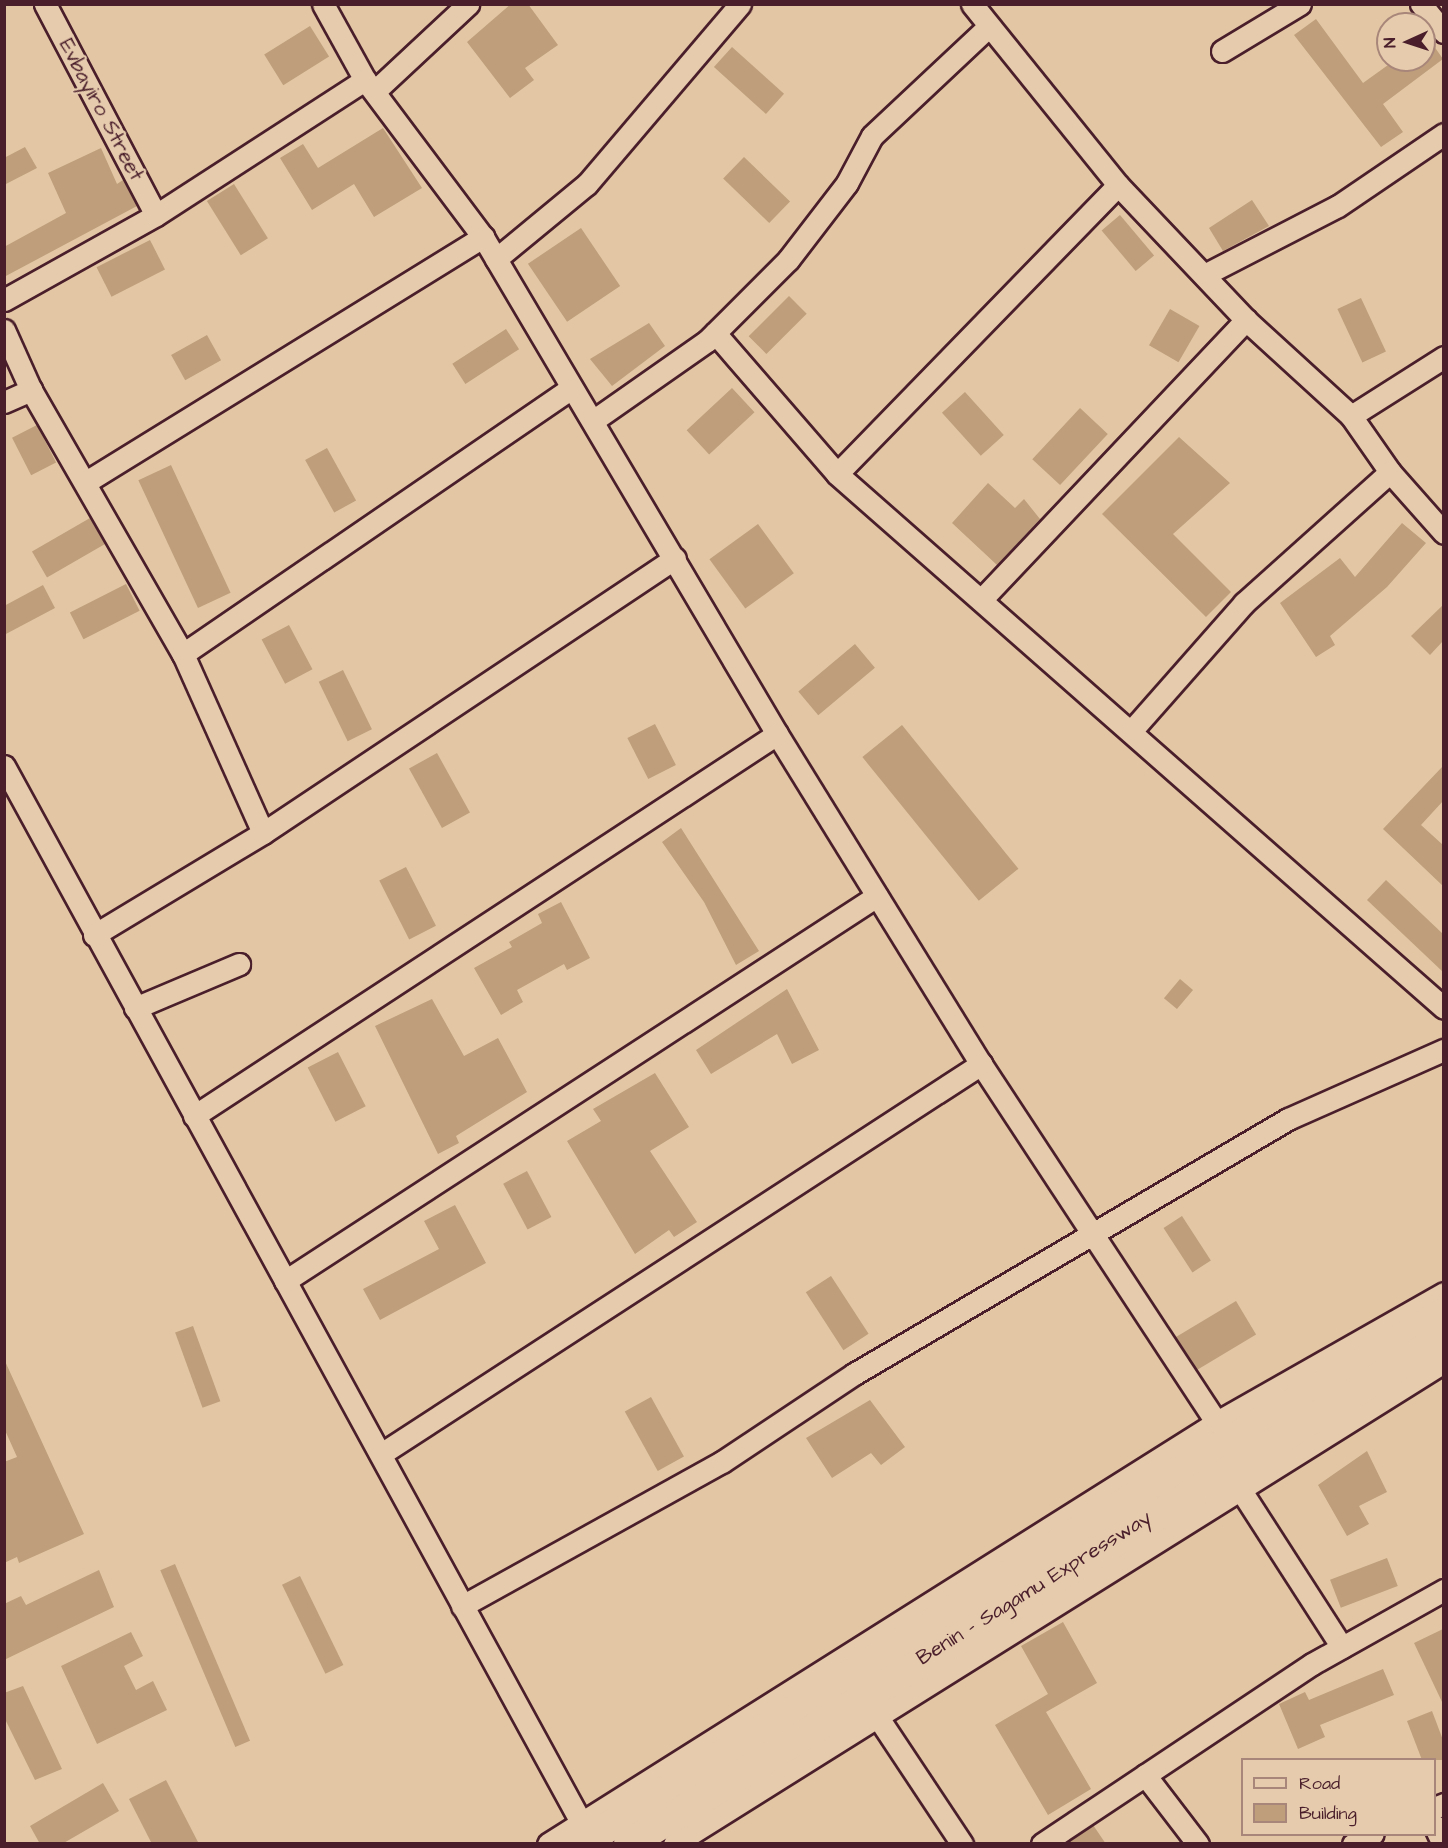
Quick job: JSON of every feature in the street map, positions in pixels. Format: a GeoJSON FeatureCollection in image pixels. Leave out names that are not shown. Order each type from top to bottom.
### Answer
{"type":"FeatureCollection","features":[{"type":"Feature","properties":{"kind":"highway"},"geometry":{"type":"LineString","coordinates":[[581,1833],[1222,1431],[1393,1354],[1443,1313]]}},
{"type":"Feature","properties":{"kind":"highway","name":"Benin - Sagamu Expressway"},"geometry":{"type":"LineString","coordinates":[[629,1844],[1393,1354],[1443,1337]]}},
{"type":"Feature","properties":{"kind":"street","name":"Evbayiro Street"},"geometry":{"type":"LineString","coordinates":[[45,4],[156,215]]}},
{"type":"Feature","properties":{"kind":"street"},"geometry":{"type":"LineString","coordinates":[[323,4],[371,85],[483,237],[570,388],[594,420],[777,734],[877,896],[981,1064],[1222,1431],[1443,1293]]}},
{"type":"Feature","properties":{"kind":"street"},"geometry":{"type":"LineString","coordinates":[[4,300],[156,215],[371,85],[468,4]]}},
{"type":"Feature","properties":{"kind":"street"},"geometry":{"type":"LineString","coordinates":[[496,259],[587,184],[740,4]]}},
{"type":"Feature","properties":{"kind":"street"},"geometry":{"type":"LineString","coordinates":[[972,4],[987,28],[1118,184],[1206,274],[1246,320],[1351,416],[1390,472],[1443,533]]}},
{"type":"Feature","properties":{"kind":"street"},"geometry":{"type":"LineString","coordinates":[[1222,51],[1300,4]]}},
{"type":"Feature","properties":{"kind":"street"},"geometry":{"type":"LineString","coordinates":[[1421,4],[1443,32]]}},
{"type":"Feature","properties":{"kind":"street"},"geometry":{"type":"LineString","coordinates":[[594,420],[715,333],[788,260],[847,183],[872,136],[987,28]]}},
{"type":"Feature","properties":{"kind":"street"},"geometry":{"type":"LineString","coordinates":[[1206,274],[1338,206],[1443,134]]}},
{"type":"Feature","properties":{"kind":"street"},"geometry":{"type":"LineString","coordinates":[[837,474],[1118,184]]}},
{"type":"Feature","properties":{"kind":"street"},"geometry":{"type":"LineString","coordinates":[[86,482],[483,237]]}},
{"type":"Feature","properties":{"kind":"street"},"geometry":{"type":"LineString","coordinates":[[981,600],[1246,320]]}},
{"type":"Feature","properties":{"kind":"street"},"geometry":{"type":"LineString","coordinates":[[4,330],[31,390],[183,654],[263,833]]}},
{"type":"Feature","properties":{"kind":"street"},"geometry":{"type":"LineString","coordinates":[[715,333],[837,474],[1133,729],[1443,1008]]}},
{"type":"Feature","properties":{"kind":"street"},"geometry":{"type":"LineString","coordinates":[[1351,416],[1443,357]]}},
{"type":"Feature","properties":{"kind":"street"},"geometry":{"type":"LineString","coordinates":[[183,654],[570,388]]}},
{"type":"Feature","properties":{"kind":"street"},"geometry":{"type":"LineString","coordinates":[[4,402],[31,390]]}},
{"type":"Feature","properties":{"kind":"street"},"geometry":{"type":"LineString","coordinates":[[1133,729],[1244,603],[1390,472]]}},
{"type":"Feature","properties":{"kind":"street"},"geometry":{"type":"LineString","coordinates":[[94,935],[263,833],[675,558]]}},
{"type":"Feature","properties":{"kind":"street"},"geometry":{"type":"LineString","coordinates":[[194,1116],[777,734]]}},
{"type":"Feature","properties":{"kind":"street"},"geometry":{"type":"LineString","coordinates":[[4,766],[94,935],[381,1454],[581,1833],[548,1844]]}},
{"type":"Feature","properties":{"kind":"street"},"geometry":{"type":"LineString","coordinates":[[285,1281],[877,896]]}},
{"type":"Feature","properties":{"kind":"street"},"geometry":{"type":"LineString","coordinates":[[135,1008],[239,964]]}},
{"type":"Feature","properties":{"kind":"street"},"geometry":{"type":"LineString","coordinates":[[462,1606],[722,1462],[854,1374],[1092,1232],[1288,1119],[1443,1050]]}},
{"type":"Feature","properties":{"kind":"street"},"geometry":{"type":"LineString","coordinates":[[381,1454],[981,1064]]}},
{"type":"Feature","properties":{"kind":"street"},"geometry":{"type":"LineString","coordinates":[[674,1844],[1443,1362]]}},
{"type":"Feature","properties":{"kind":"street"},"geometry":{"type":"LineString","coordinates":[[1240,1489],[1342,1647]]}},
{"type":"Feature","properties":{"kind":"street"},"geometry":{"type":"LineString","coordinates":[[1042,1844],[1342,1647],[1443,1590]]}},
{"type":"Feature","properties":{"kind":"street"},"geometry":{"type":"LineString","coordinates":[[877,1716],[962,1844]]}},
{"type":"Feature","properties":{"kind":"street"},"geometry":{"type":"LineString","coordinates":[[1145,1775],[1198,1844]]}},
{"type":"Feature","properties":{"kind":"street"},"geometry":{"type":"LineString","coordinates":[[1436,1829],[1443,1844]]}},
{"type":"Feature","properties":{"kind":"street"},"geometry":{"type":"LineString","coordinates":[[1353,1844],[1369,1836]]}},
{"type":"Feature","properties":{"kind":"building"},"geometry":{"type":"Polygon","coordinates":[[[511,4],[528,4],[558,45],[525,68],[534,80],[510,98],[467,42],[511,4]]]}},
{"type":"Feature","properties":{"kind":"building"},"geometry":{"type":"Polygon","coordinates":[[[1316,19],[1363,83],[1378,72],[1426,72],[1383,104],[1403,132],[1381,147],[1294,35],[1316,19]]]}},
{"type":"Feature","properties":{"kind":"building"},"geometry":{"type":"Polygon","coordinates":[[[310,26],[329,57],[283,85],[264,55],[310,26]]]}},
{"type":"Feature","properties":{"kind":"building"},"geometry":{"type":"Polygon","coordinates":[[[732,47],[784,94],[766,114],[714,67],[732,47]]]}},
{"type":"Feature","properties":{"kind":"building"},"geometry":{"type":"Polygon","coordinates":[[[1436,49],[1443,59],[1436,64],[1436,49]]]}},
{"type":"Feature","properties":{"kind":"building"},"geometry":{"type":"Polygon","coordinates":[[[383,128],[422,188],[374,217],[354,184],[312,210],[280,158],[303,144],[318,168],[383,128]]]}},
{"type":"Feature","properties":{"kind":"building"},"geometry":{"type":"Polygon","coordinates":[[[25,147],[37,168],[4,185],[4,158],[25,147]]]}},
{"type":"Feature","properties":{"kind":"building"},"geometry":{"type":"Polygon","coordinates":[[[101,148],[117,184],[123,180],[137,206],[4,277],[4,247],[66,213],[48,173],[101,148]]]}},
{"type":"Feature","properties":{"kind":"building"},"geometry":{"type":"Polygon","coordinates":[[[744,157],[790,201],[769,223],[723,179],[744,157]]]}},
{"type":"Feature","properties":{"kind":"building"},"geometry":{"type":"Polygon","coordinates":[[[234,184],[268,238],[241,255],[207,201],[234,184]]]}},
{"type":"Feature","properties":{"kind":"building"},"geometry":{"type":"Polygon","coordinates":[[[1252,200],[1269,226],[1223,251],[1209,228],[1252,200]]]}},
{"type":"Feature","properties":{"kind":"building"},"geometry":{"type":"Polygon","coordinates":[[[1120,215],[1154,256],[1136,271],[1102,230],[1120,215]]]}},
{"type":"Feature","properties":{"kind":"building"},"geometry":{"type":"Polygon","coordinates":[[[581,228],[620,286],[567,322],[528,264],[581,228]]]}},
{"type":"Feature","properties":{"kind":"building"},"geometry":{"type":"Polygon","coordinates":[[[150,240],[165,269],[112,297],[97,267],[150,240]]]}},
{"type":"Feature","properties":{"kind":"building"},"geometry":{"type":"Polygon","coordinates":[[[789,296],[807,314],[766,354],[749,336],[789,296]]]}},
{"type":"Feature","properties":{"kind":"building"},"geometry":{"type":"Polygon","coordinates":[[[1361,298],[1386,351],[1362,362],[1337,309],[1361,298]]]}},
{"type":"Feature","properties":{"kind":"building"},"geometry":{"type":"Polygon","coordinates":[[[1170,309],[1199,326],[1178,362],[1149,345],[1170,309]]]}},
{"type":"Feature","properties":{"kind":"building"},"geometry":{"type":"Polygon","coordinates":[[[649,323],[665,346],[612,386],[590,359],[649,323]]]}},
{"type":"Feature","properties":{"kind":"building"},"geometry":{"type":"Polygon","coordinates":[[[506,329],[519,349],[465,384],[452,364],[506,329]]]}},
{"type":"Feature","properties":{"kind":"building"},"geometry":{"type":"Polygon","coordinates":[[[207,335],[221,360],[185,380],[171,355],[207,335]]]}},
{"type":"Feature","properties":{"kind":"building"},"geometry":{"type":"Polygon","coordinates":[[[732,388],[755,412],[709,454],[687,430],[732,388]]]}},
{"type":"Feature","properties":{"kind":"building"},"geometry":{"type":"Polygon","coordinates":[[[965,392],[1004,435],[981,456],[942,413],[965,392]]]}},
{"type":"Feature","properties":{"kind":"building"},"geometry":{"type":"Polygon","coordinates":[[[1080,408],[1108,434],[1060,485],[1032,459],[1080,408]]]}},
{"type":"Feature","properties":{"kind":"building"},"geometry":{"type":"Polygon","coordinates":[[[37,425],[56,462],[31,475],[12,438],[37,425]]]}},
{"type":"Feature","properties":{"kind":"building"},"geometry":{"type":"Polygon","coordinates":[[[1179,437],[1230,483],[1173,534],[1231,592],[1206,617],[1102,514],[1179,437]]]}},
{"type":"Feature","properties":{"kind":"building"},"geometry":{"type":"Polygon","coordinates":[[[327,448],[356,500],[334,513],[305,460],[327,448]]]}},
{"type":"Feature","properties":{"kind":"building"},"geometry":{"type":"Polygon","coordinates":[[[171,465],[231,593],[198,608],[138,480],[171,465]]]}},
{"type":"Feature","properties":{"kind":"building"},"geometry":{"type":"Polygon","coordinates":[[[988,483],[1015,508],[1024,499],[1040,519],[997,565],[952,523],[988,483]]]}},
{"type":"Feature","properties":{"kind":"building"},"geometry":{"type":"Polygon","coordinates":[[[90,518],[105,544],[47,577],[32,552],[90,518]]]}},
{"type":"Feature","properties":{"kind":"building"},"geometry":{"type":"Polygon","coordinates":[[[1402,523],[1426,543],[1387,587],[1330,636],[1335,645],[1316,657],[1280,603],[1340,558],[1355,577],[1402,523]]]}},
{"type":"Feature","properties":{"kind":"building"},"geometry":{"type":"Polygon","coordinates":[[[758,524],[794,573],[745,609],[709,559],[758,524]]]}},
{"type":"Feature","properties":{"kind":"building"},"geometry":{"type":"Polygon","coordinates":[[[126,584],[140,611],[83,639],[70,613],[126,584]]]}},
{"type":"Feature","properties":{"kind":"building"},"geometry":{"type":"Polygon","coordinates":[[[43,585],[55,608],[4,635],[4,606],[43,585]]]}},
{"type":"Feature","properties":{"kind":"building"},"geometry":{"type":"Polygon","coordinates":[[[1443,605],[1443,641],[1430,655],[1411,636],[1443,605]]]}},
{"type":"Feature","properties":{"kind":"building"},"geometry":{"type":"Polygon","coordinates":[[[289,625],[312,669],[285,684],[262,640],[289,625]]]}},
{"type":"Feature","properties":{"kind":"building"},"geometry":{"type":"Polygon","coordinates":[[[855,644],[875,668],[818,715],[798,692],[855,644]]]}},
{"type":"Feature","properties":{"kind":"building"},"geometry":{"type":"Polygon","coordinates":[[[343,670],[372,729],[348,741],[319,682],[343,670]]]}},
{"type":"Feature","properties":{"kind":"building"},"geometry":{"type":"Polygon","coordinates":[[[655,724],[676,765],[648,779],[627,738],[655,724]]]}},
{"type":"Feature","properties":{"kind":"building"},"geometry":{"type":"Polygon","coordinates":[[[902,725],[1018,869],[979,901],[862,757],[902,725]]]}},
{"type":"Feature","properties":{"kind":"building"},"geometry":{"type":"Polygon","coordinates":[[[437,753],[470,812],[442,828],[409,769],[437,753]]]}},
{"type":"Feature","properties":{"kind":"building"},"geometry":{"type":"Polygon","coordinates":[[[1443,766],[1443,801],[1421,825],[1443,845],[1443,886],[1383,829],[1443,766]]]}},
{"type":"Feature","properties":{"kind":"building"},"geometry":{"type":"Polygon","coordinates":[[[681,828],[759,951],[736,965],[704,902],[662,842],[681,828]]]}},
{"type":"Feature","properties":{"kind":"building"},"geometry":{"type":"Polygon","coordinates":[[[406,867],[436,926],[409,939],[379,881],[406,867]]]}},
{"type":"Feature","properties":{"kind":"building"},"geometry":{"type":"Polygon","coordinates":[[[1386,880],[1443,934],[1443,972],[1367,900],[1386,880]]]}},
{"type":"Feature","properties":{"kind":"building"},"geometry":{"type":"Polygon","coordinates":[[[561,902],[590,958],[567,970],[564,964],[517,990],[523,1002],[501,1015],[474,968],[512,947],[509,942],[542,923],[538,914],[561,902]]]}},
{"type":"Feature","properties":{"kind":"building"},"geometry":{"type":"Polygon","coordinates":[[[1180,979],[1193,990],[1177,1009],[1164,998],[1180,979]]]}},
{"type":"Feature","properties":{"kind":"building"},"geometry":{"type":"Polygon","coordinates":[[[787,989],[819,1050],[792,1064],[777,1034],[711,1074],[696,1050],[787,989]]]}},
{"type":"Feature","properties":{"kind":"building"},"geometry":{"type":"Polygon","coordinates":[[[432,999],[464,1056],[498,1038],[527,1092],[456,1136],[459,1143],[438,1154],[375,1026],[432,999]]]}},
{"type":"Feature","properties":{"kind":"building"},"geometry":{"type":"Polygon","coordinates":[[[338,1052],[366,1106],[335,1122],[308,1067],[338,1052]]]}},
{"type":"Feature","properties":{"kind":"building"},"geometry":{"type":"Polygon","coordinates":[[[655,1073],[689,1127],[650,1151],[697,1222],[674,1237],[669,1230],[635,1254],[567,1141],[601,1121],[593,1109],[655,1073]]]}},
{"type":"Feature","properties":{"kind":"building"},"geometry":{"type":"Polygon","coordinates":[[[527,1171],[551,1217],[528,1230],[503,1184],[527,1171]]]}},
{"type":"Feature","properties":{"kind":"building"},"geometry":{"type":"Polygon","coordinates":[[[455,1205],[486,1263],[380,1320],[363,1289],[439,1249],[424,1221],[455,1205]]]}},
{"type":"Feature","properties":{"kind":"building"},"geometry":{"type":"Polygon","coordinates":[[[1182,1216],[1211,1260],[1192,1272],[1164,1228],[1182,1216]]]}},
{"type":"Feature","properties":{"kind":"building"},"geometry":{"type":"Polygon","coordinates":[[[831,1276],[869,1334],[843,1350],[806,1292],[831,1276]]]}},
{"type":"Feature","properties":{"kind":"building"},"geometry":{"type":"Polygon","coordinates":[[[1236,1301],[1256,1334],[1196,1370],[1176,1337],[1236,1301]]]}},
{"type":"Feature","properties":{"kind":"building"},"geometry":{"type":"Polygon","coordinates":[[[193,1326],[220,1401],[203,1408],[175,1332],[193,1326]]]}},
{"type":"Feature","properties":{"kind":"building"},"geometry":{"type":"Polygon","coordinates":[[[4,1359],[84,1534],[19,1563],[17,1557],[4,1563],[4,1462],[17,1457],[4,1428],[4,1359]]]}},
{"type":"Feature","properties":{"kind":"building"},"geometry":{"type":"Polygon","coordinates":[[[651,1397],[684,1456],[658,1471],[625,1412],[651,1397]]]}},
{"type":"Feature","properties":{"kind":"building"},"geometry":{"type":"Polygon","coordinates":[[[870,1400],[905,1447],[881,1465],[871,1453],[832,1478],[806,1438],[870,1400]]]}},
{"type":"Feature","properties":{"kind":"building"},"geometry":{"type":"Polygon","coordinates":[[[1367,1451],[1387,1492],[1359,1506],[1369,1524],[1347,1536],[1318,1485],[1367,1451]]]}},
{"type":"Feature","properties":{"kind":"building"},"geometry":{"type":"Polygon","coordinates":[[[1387,1558],[1398,1586],[1341,1608],[1330,1580],[1387,1558]]]}},
{"type":"Feature","properties":{"kind":"building"},"geometry":{"type":"Polygon","coordinates":[[[175,1564],[250,1741],[235,1747],[160,1570],[175,1564]]]}},
{"type":"Feature","properties":{"kind":"building"},"geometry":{"type":"Polygon","coordinates":[[[99,1570],[114,1607],[4,1660],[4,1604],[21,1596],[26,1605],[99,1570]]]}},
{"type":"Feature","properties":{"kind":"building"},"geometry":{"type":"Polygon","coordinates":[[[300,1576],[343,1665],[325,1674],[282,1585],[300,1576]]]}},
{"type":"Feature","properties":{"kind":"building"},"geometry":{"type":"Polygon","coordinates":[[[1063,1622],[1097,1683],[1046,1712],[1091,1789],[1048,1815],[995,1725],[1048,1694],[1021,1646],[1063,1622]]]}},
{"type":"Feature","properties":{"kind":"building"},"geometry":{"type":"Polygon","coordinates":[[[1443,1629],[1443,1704],[1414,1643],[1443,1629]]]}},
{"type":"Feature","properties":{"kind":"building"},"geometry":{"type":"Polygon","coordinates":[[[131,1632],[143,1656],[124,1666],[136,1690],[153,1681],[167,1710],[97,1744],[61,1666],[131,1632]]]}},
{"type":"Feature","properties":{"kind":"building"},"geometry":{"type":"Polygon","coordinates":[[[1383,1669],[1394,1695],[1320,1725],[1325,1737],[1298,1749],[1279,1704],[1305,1692],[1309,1700],[1383,1669]]]}},
{"type":"Feature","properties":{"kind":"building"},"geometry":{"type":"Polygon","coordinates":[[[23,1686],[62,1769],[35,1780],[4,1717],[4,1693],[23,1686]]]}},
{"type":"Feature","properties":{"kind":"building"},"geometry":{"type":"Polygon","coordinates":[[[1432,1711],[1443,1740],[1443,1760],[1421,1758],[1407,1721],[1432,1711]]]}},
{"type":"Feature","properties":{"kind":"building"},"geometry":{"type":"Polygon","coordinates":[[[166,1780],[199,1844],[152,1844],[129,1799],[166,1780]]]}},
{"type":"Feature","properties":{"kind":"building"},"geometry":{"type":"Polygon","coordinates":[[[103,1783],[119,1811],[62,1844],[40,1844],[30,1826],[103,1783]]]}},
{"type":"Feature","properties":{"kind":"building"},"geometry":{"type":"Polygon","coordinates":[[[1093,1825],[1106,1844],[1066,1844],[1093,1825]]]}}]}
